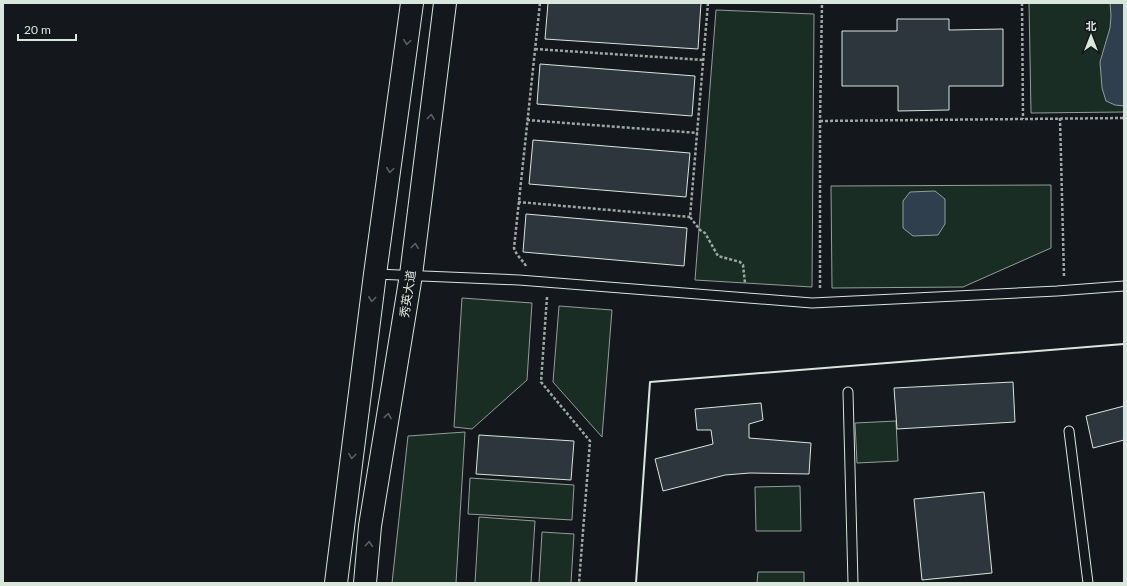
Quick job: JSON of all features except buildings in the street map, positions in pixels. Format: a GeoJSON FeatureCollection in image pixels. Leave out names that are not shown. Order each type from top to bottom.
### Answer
{"type":"FeatureCollection","features":[{"type":"Feature","properties":{"kind":"highway"},"geometry":{"type":"LineString","coordinates":[[336,583],[412,3]]}},
{"type":"Feature","properties":{"kind":"highway","name":"秀英大道"},"geometry":{"type":"LineString","coordinates":[[365,583],[370,526],[412,275],[445,3]]}},
{"type":"Feature","properties":{"kind":"lane"},"geometry":{"type":"LineString","coordinates":[[376,274],[527,280],[820,303],[1124,286]]}},
{"type":"Feature","properties":{"kind":"lane"},"geometry":{"type":"LineString","coordinates":[[848,392],[853,583]]}},
{"type":"Feature","properties":{"kind":"lane"},"geometry":{"type":"LineString","coordinates":[[1069,431],[1088,583]]}},
{"type":"Feature","properties":{"kind":"path"},"geometry":{"type":"LineString","coordinates":[[527,280],[526,266],[524,262],[516,255],[514,248],[540,3]]}},
{"type":"Feature","properties":{"kind":"path"},"geometry":{"type":"LineString","coordinates":[[708,3],[690,217],[700,230],[705,233],[718,256],[740,262],[743,265],[745,298]]}},
{"type":"Feature","properties":{"kind":"path"},"geometry":{"type":"LineString","coordinates":[[820,303],[820,121],[822,3]]}},
{"type":"Feature","properties":{"kind":"path"},"geometry":{"type":"LineString","coordinates":[[1022,3],[1023,118]]}},
{"type":"Feature","properties":{"kind":"path"},"geometry":{"type":"LineString","coordinates":[[535,49],[704,60]]}},
{"type":"Feature","properties":{"kind":"path"},"geometry":{"type":"LineString","coordinates":[[1060,118],[1064,290]]}},
{"type":"Feature","properties":{"kind":"path"},"geometry":{"type":"LineString","coordinates":[[820,121],[1124,118]]}},
{"type":"Feature","properties":{"kind":"path"},"geometry":{"type":"LineString","coordinates":[[527,120],[698,133]]}},
{"type":"Feature","properties":{"kind":"path"},"geometry":{"type":"LineString","coordinates":[[518,202],[690,217]]}},
{"type":"Feature","properties":{"kind":"path"},"geometry":{"type":"LineString","coordinates":[[548,282],[541,382],[590,441],[579,583]]}},
{"type":"Feature","properties":{"kind":"green space"},"geometry":{"type":"Polygon","coordinates":[[[1029,3],[1124,3],[1124,112],[1031,113],[1029,3]]]}},
{"type":"Feature","properties":{"kind":"green space"},"geometry":{"type":"Polygon","coordinates":[[[716,10],[814,14],[812,287],[695,280],[716,10]]]}},
{"type":"Feature","properties":{"kind":"green space"},"geometry":{"type":"Polygon","coordinates":[[[1051,185],[1051,248],[963,287],[832,288],[831,186],[1051,185]]]}},
{"type":"Feature","properties":{"kind":"green space"},"geometry":{"type":"Polygon","coordinates":[[[462,298],[532,303],[527,380],[472,429],[454,427],[462,298]]]}},
{"type":"Feature","properties":{"kind":"green space"},"geometry":{"type":"Polygon","coordinates":[[[559,306],[612,310],[602,437],[553,382],[559,306]]]}},
{"type":"Feature","properties":{"kind":"green space"},"geometry":{"type":"Polygon","coordinates":[[[896,421],[898,461],[857,463],[855,423],[896,421]]]}},
{"type":"Feature","properties":{"kind":"green space"},"geometry":{"type":"Polygon","coordinates":[[[465,432],[456,583],[392,583],[408,436],[465,432]]]}},
{"type":"Feature","properties":{"kind":"green space"},"geometry":{"type":"Polygon","coordinates":[[[470,478],[574,485],[572,520],[468,514],[470,478]]]}},
{"type":"Feature","properties":{"kind":"green space"},"geometry":{"type":"Polygon","coordinates":[[[800,486],[801,531],[756,531],[755,487],[800,486]]]}},
{"type":"Feature","properties":{"kind":"green space"},"geometry":{"type":"Polygon","coordinates":[[[479,517],[535,521],[531,583],[475,583],[479,517]]]}},
{"type":"Feature","properties":{"kind":"green space"},"geometry":{"type":"Polygon","coordinates":[[[542,532],[574,534],[571,583],[539,583],[542,532]]]}},
{"type":"Feature","properties":{"kind":"green space"},"geometry":{"type":"Polygon","coordinates":[[[758,572],[804,572],[804,583],[757,583],[758,572]]]}},
{"type":"Feature","properties":{"kind":"water"},"geometry":{"type":"Polygon","coordinates":[[[1110,3],[1124,3],[1124,106],[1115,105],[1106,101],[1102,88],[1100,62],[1110,28],[1110,3]]]}},
{"type":"Feature","properties":{"kind":"water"},"geometry":{"type":"Polygon","coordinates":[[[935,191],[945,199],[945,224],[938,235],[913,236],[903,228],[903,201],[910,192],[935,191]]]}},
{"type":"Feature","properties":{"kind":"wall"},"geometry":{"type":"LineString","coordinates":[[636,583],[650,382],[1124,344]]}}]}
